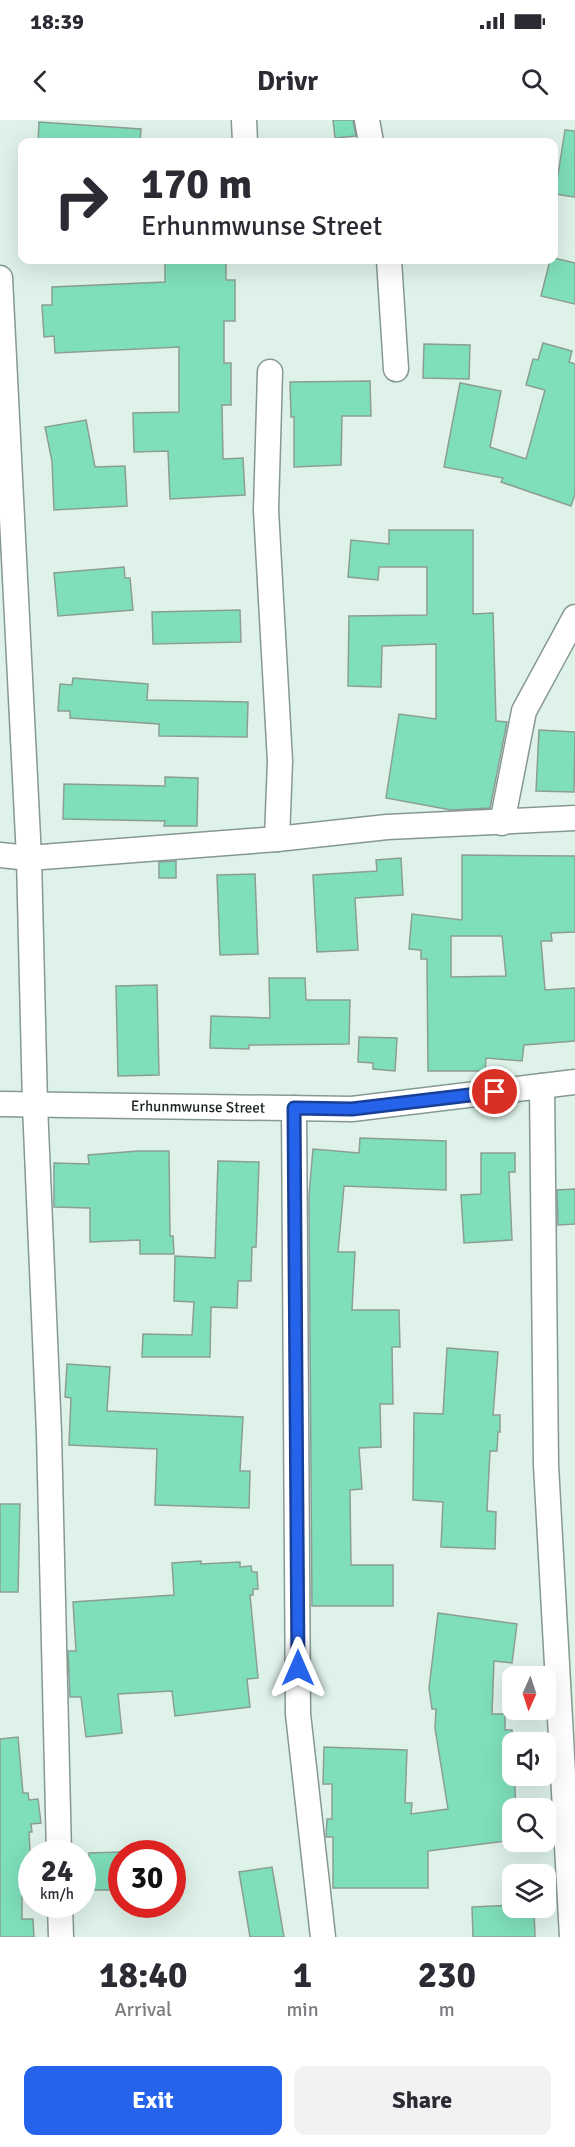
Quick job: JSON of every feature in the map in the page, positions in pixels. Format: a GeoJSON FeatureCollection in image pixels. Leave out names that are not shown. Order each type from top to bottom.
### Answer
{"type":"FeatureCollection","features":[{"type":"Feature","properties":{"kind":"street"},"geometry":{"type":"LineString","coordinates":[[244,120],[245,138]]}},
{"type":"Feature","properties":{"kind":"street"},"geometry":{"type":"LineString","coordinates":[[368,120],[370,138]]}},
{"type":"Feature","properties":{"kind":"street"},"geometry":{"type":"LineString","coordinates":[[389,264],[396,369]]}},
{"type":"Feature","properties":{"kind":"street"},"geometry":{"type":"LineString","coordinates":[[0,278],[29,858],[35,1105],[49,1433],[59,1840]]}},
{"type":"Feature","properties":{"kind":"street"},"geometry":{"type":"LineString","coordinates":[[270,372],[266,510],[273,590],[280,761],[277,839]]}},
{"type":"Feature","properties":{"kind":"street"},"geometry":{"type":"LineString","coordinates":[[502,823],[524,711],[575,617]]}},
{"type":"Feature","properties":{"kind":"street"},"geometry":{"type":"LineString","coordinates":[[0,855],[29,858],[277,839],[387,827],[575,818]]}},
{"type":"Feature","properties":{"kind":"street","name":"Erhunmwunse Street"},"geometry":{"type":"LineString","coordinates":[[0,1104],[352,1109],[575,1082]]}},
{"type":"Feature","properties":{"kind":"street"},"geometry":{"type":"LineString","coordinates":[[542,1086],[546,1465],[572,1937]]}},
{"type":"Feature","properties":{"kind":"street"},"geometry":{"type":"LineString","coordinates":[[294,1108],[298,1714],[323,1937]]}},
{"type":"Feature","properties":{"kind":"street"},"geometry":{"type":"LineString","coordinates":[[60,1918],[61,1937]]}},
{"type":"Feature","properties":{"kind":"building"},"geometry":{"type":"Polygon","coordinates":[[[333,120],[353,120],[356,136],[335,138],[333,120]]]}},
{"type":"Feature","properties":{"kind":"building"},"geometry":{"type":"Polygon","coordinates":[[[39,122],[141,129],[140,138],[38,138],[39,122]]]}},
{"type":"Feature","properties":{"kind":"building"},"geometry":{"type":"Polygon","coordinates":[[[565,130],[575,131],[575,197],[558,194],[558,175],[565,130]]]}},
{"type":"Feature","properties":{"kind":"building"},"geometry":{"type":"Polygon","coordinates":[[[558,259],[575,263],[575,304],[541,296],[549,264],[558,264],[558,259]]]}},
{"type":"Feature","properties":{"kind":"building"},"geometry":{"type":"Polygon","coordinates":[[[165,264],[226,264],[226,280],[235,280],[235,321],[224,321],[224,363],[231,363],[231,405],[222,405],[223,459],[243,458],[245,495],[170,499],[168,451],[134,452],[133,413],[179,412],[179,347],[55,353],[54,336],[44,337],[42,305],[52,305],[52,287],[165,282],[165,264]]]}},
{"type":"Feature","properties":{"kind":"building"},"geometry":{"type":"Polygon","coordinates":[[[543,343],[572,351],[569,362],[575,364],[575,494],[571,506],[501,482],[503,478],[444,467],[460,383],[501,391],[490,447],[526,459],[545,390],[526,385],[533,359],[538,360],[543,343]]]}},
{"type":"Feature","properties":{"kind":"building"},"geometry":{"type":"Polygon","coordinates":[[[424,344],[470,345],[469,379],[423,378],[424,344]]]}},
{"type":"Feature","properties":{"kind":"building"},"geometry":{"type":"Polygon","coordinates":[[[370,381],[371,416],[342,416],[341,465],[294,467],[294,417],[291,417],[290,382],[370,381]]]}},
{"type":"Feature","properties":{"kind":"building"},"geometry":{"type":"Polygon","coordinates":[[[86,420],[95,467],[125,466],[127,506],[54,510],[52,461],[45,427],[86,420]]]}},
{"type":"Feature","properties":{"kind":"building"},"geometry":{"type":"Polygon","coordinates":[[[389,530],[473,530],[473,614],[493,613],[496,721],[507,722],[490,808],[451,810],[386,798],[399,714],[436,719],[436,644],[382,646],[381,687],[348,686],[349,616],[427,615],[427,567],[379,567],[378,580],[348,577],[351,540],[389,544],[389,530]]]}},
{"type":"Feature","properties":{"kind":"building"},"geometry":{"type":"Polygon","coordinates":[[[124,567],[125,578],[130,578],[133,610],[58,616],[54,573],[124,567]]]}},
{"type":"Feature","properties":{"kind":"building"},"geometry":{"type":"Polygon","coordinates":[[[240,610],[241,642],[153,644],[152,612],[240,610]]]}},
{"type":"Feature","properties":{"kind":"building"},"geometry":{"type":"Polygon","coordinates":[[[73,678],[148,684],[147,700],[248,702],[247,737],[159,736],[159,724],[70,718],[70,711],[58,711],[60,684],[72,685],[73,678]]]}},
{"type":"Feature","properties":{"kind":"building"},"geometry":{"type":"Polygon","coordinates":[[[539,730],[575,732],[574,792],[536,791],[539,730]]]}},
{"type":"Feature","properties":{"kind":"building"},"geometry":{"type":"Polygon","coordinates":[[[165,777],[198,778],[197,826],[164,826],[165,821],[63,819],[64,784],[165,786],[165,777]]]}},
{"type":"Feature","properties":{"kind":"building"},"geometry":{"type":"Polygon","coordinates":[[[462,855],[575,856],[575,932],[551,933],[552,941],[541,941],[545,990],[575,988],[575,1041],[524,1045],[522,1061],[486,1058],[485,1071],[428,1071],[427,959],[421,959],[421,950],[409,949],[412,914],[462,920],[462,855]],[[451,936],[451,977],[506,976],[502,936],[451,936]]]}},
{"type":"Feature","properties":{"kind":"building"},"geometry":{"type":"Polygon","coordinates":[[[401,858],[403,895],[355,898],[358,950],[317,952],[313,875],[377,871],[376,860],[401,858]]]}},
{"type":"Feature","properties":{"kind":"building"},"geometry":{"type":"Polygon","coordinates":[[[176,861],[176,878],[159,878],[159,862],[176,861]]]}},
{"type":"Feature","properties":{"kind":"building"},"geometry":{"type":"Polygon","coordinates":[[[255,874],[258,954],[220,955],[217,875],[255,874]]]}},
{"type":"Feature","properties":{"kind":"building"},"geometry":{"type":"Polygon","coordinates":[[[269,978],[305,978],[306,1000],[350,1000],[349,1044],[249,1045],[249,1049],[210,1048],[211,1016],[270,1018],[269,978]]]}},
{"type":"Feature","properties":{"kind":"building"},"geometry":{"type":"Polygon","coordinates":[[[157,985],[159,1075],[118,1076],[116,986],[157,985]]]}},
{"type":"Feature","properties":{"kind":"building"},"geometry":{"type":"Polygon","coordinates":[[[359,1037],[397,1038],[395,1071],[373,1069],[373,1063],[358,1062],[359,1037]]]}},
{"type":"Feature","properties":{"kind":"building"},"geometry":{"type":"Polygon","coordinates":[[[360,1138],[446,1141],[446,1190],[344,1186],[338,1252],[355,1252],[352,1310],[399,1310],[400,1347],[392,1347],[393,1404],[380,1404],[381,1447],[359,1448],[362,1489],[350,1490],[351,1565],[393,1565],[393,1606],[312,1606],[309,1196],[313,1149],[359,1153],[360,1138]]]}},
{"type":"Feature","properties":{"kind":"building"},"geometry":{"type":"Polygon","coordinates":[[[169,1151],[170,1236],[173,1236],[174,1254],[140,1254],[140,1240],[90,1242],[90,1208],[54,1207],[54,1163],[89,1164],[88,1155],[169,1151]]]}},
{"type":"Feature","properties":{"kind":"building"},"geometry":{"type":"Polygon","coordinates":[[[481,1153],[515,1153],[515,1172],[509,1172],[512,1240],[464,1243],[461,1195],[481,1194],[481,1153]]]}},
{"type":"Feature","properties":{"kind":"building"},"geometry":{"type":"Polygon","coordinates":[[[218,1161],[259,1162],[256,1247],[252,1247],[251,1281],[238,1281],[237,1308],[211,1307],[210,1357],[142,1357],[143,1334],[192,1335],[194,1302],[174,1301],[175,1256],[215,1258],[218,1161]]]}},
{"type":"Feature","properties":{"kind":"building"},"geometry":{"type":"Polygon","coordinates":[[[575,1189],[575,1224],[558,1225],[557,1190],[575,1189]]]}},
{"type":"Feature","properties":{"kind":"building"},"geometry":{"type":"Polygon","coordinates":[[[447,1348],[498,1352],[493,1415],[500,1415],[500,1432],[498,1432],[497,1451],[490,1451],[487,1511],[496,1512],[495,1549],[441,1547],[443,1502],[413,1500],[414,1413],[443,1414],[447,1348]]]}},
{"type":"Feature","properties":{"kind":"building"},"geometry":{"type":"Polygon","coordinates":[[[67,1364],[110,1367],[107,1411],[243,1417],[240,1471],[250,1471],[249,1508],[155,1505],[157,1449],[69,1445],[71,1398],[65,1397],[67,1364]]]}},
{"type":"Feature","properties":{"kind":"building"},"geometry":{"type":"Polygon","coordinates":[[[0,1504],[20,1504],[18,1592],[0,1592],[0,1504]]]}},
{"type":"Feature","properties":{"kind":"building"},"geometry":{"type":"Polygon","coordinates":[[[201,1561],[201,1564],[240,1562],[240,1567],[251,1566],[252,1572],[257,1572],[258,1589],[253,1589],[253,1595],[250,1595],[258,1678],[247,1679],[250,1707],[175,1716],[172,1691],[118,1694],[122,1733],[86,1737],[81,1697],[70,1697],[68,1651],[76,1651],[73,1602],[174,1595],[172,1563],[201,1561]]]}},
{"type":"Feature","properties":{"kind":"building"},"geometry":{"type":"Polygon","coordinates":[[[438,1613],[517,1624],[512,1663],[494,1661],[492,1714],[502,1714],[502,1720],[505,1720],[505,1730],[512,1730],[512,1732],[502,1732],[502,1786],[515,1786],[515,1798],[502,1798],[502,1841],[428,1851],[428,1888],[333,1888],[333,1837],[326,1837],[327,1819],[332,1819],[332,1784],[323,1784],[324,1747],[407,1750],[405,1803],[412,1803],[411,1814],[448,1809],[435,1728],[436,1709],[432,1709],[429,1688],[438,1613]]]}},
{"type":"Feature","properties":{"kind":"building"},"geometry":{"type":"Polygon","coordinates":[[[18,1737],[23,1793],[28,1793],[29,1800],[38,1799],[41,1823],[31,1824],[29,1840],[18,1840],[18,1918],[33,1919],[34,1937],[0,1937],[0,1739],[18,1737]]]}},
{"type":"Feature","properties":{"kind":"building"},"geometry":{"type":"Polygon","coordinates":[[[108,1852],[108,1890],[96,1890],[96,1853],[108,1852]]]}},
{"type":"Feature","properties":{"kind":"building"},"geometry":{"type":"Polygon","coordinates":[[[272,1867],[284,1937],[250,1937],[239,1872],[272,1867]]]}},
{"type":"Feature","properties":{"kind":"building"},"geometry":{"type":"Polygon","coordinates":[[[502,1906],[502,1918],[534,1918],[535,1937],[473,1937],[472,1907],[502,1906]]]}},
{"type":"Feature","properties":{"kind":"route"},"geometry":{"type":"LineString","coordinates":[[298,1668],[294,1108],[352,1109],[495,1092]]}}]}
